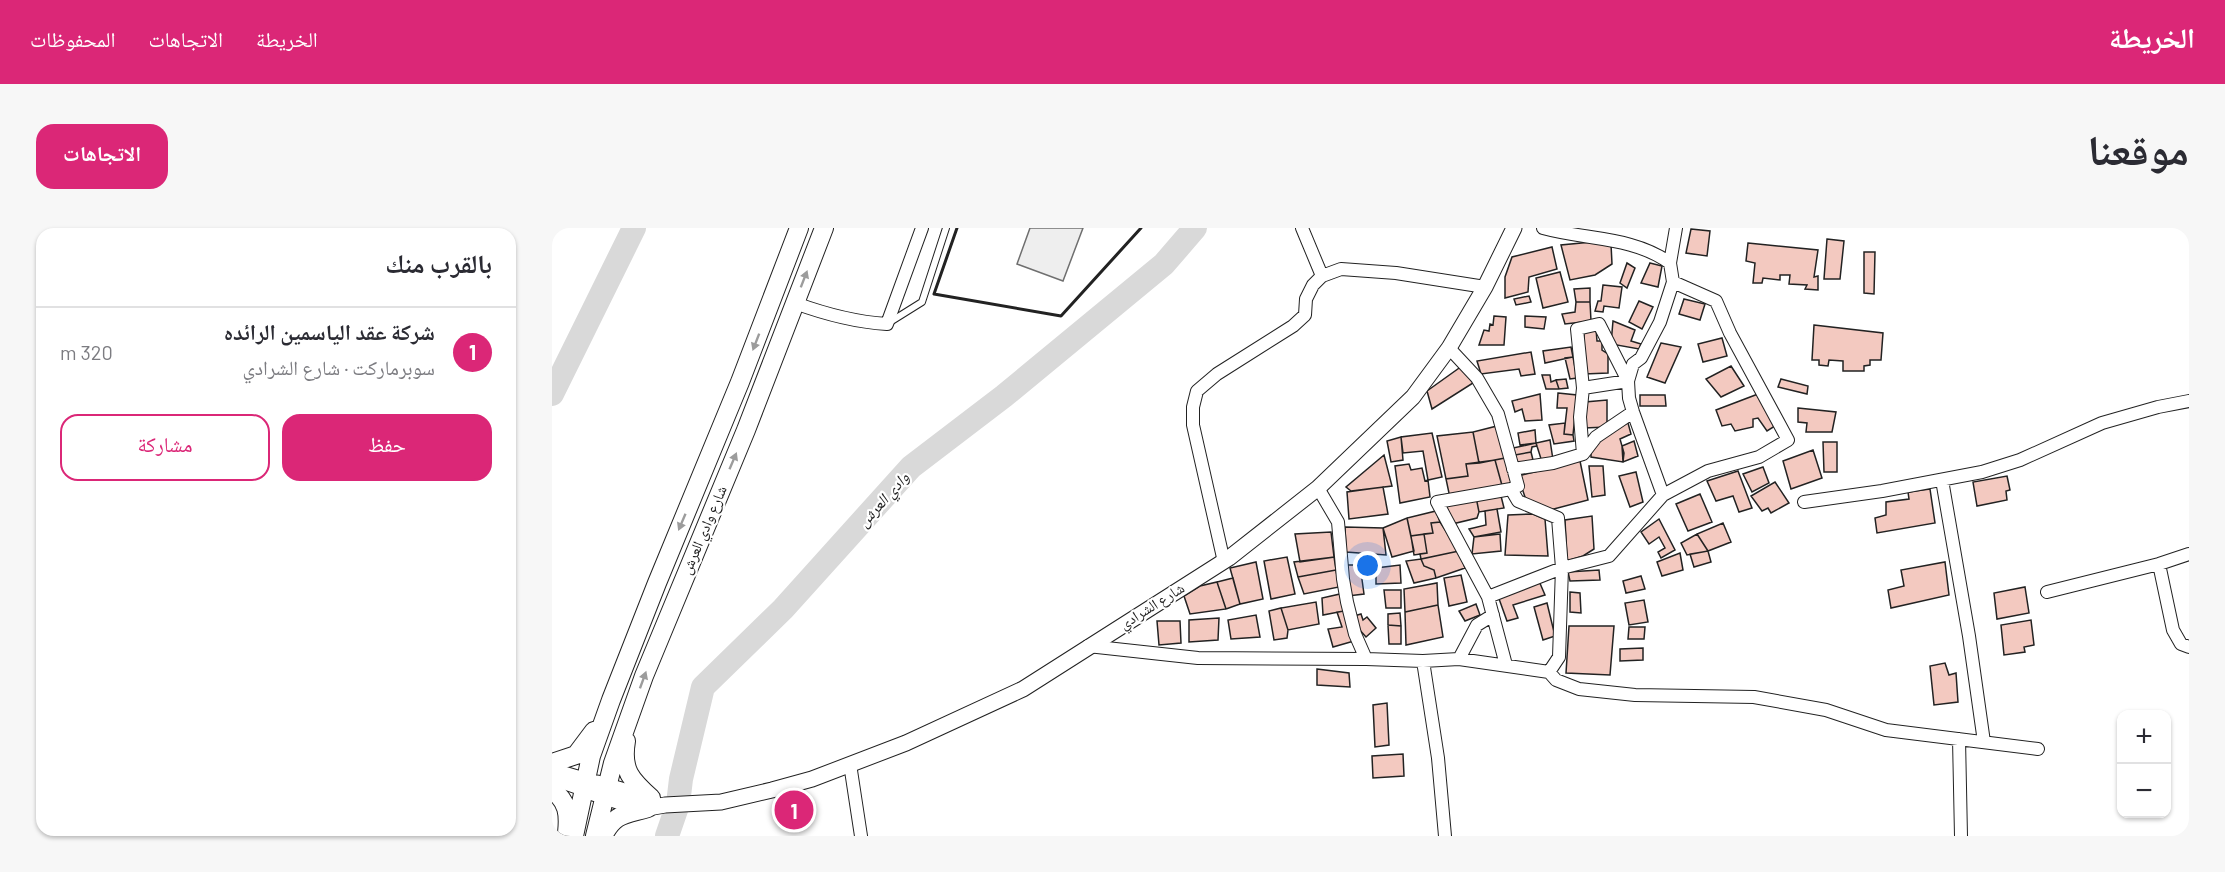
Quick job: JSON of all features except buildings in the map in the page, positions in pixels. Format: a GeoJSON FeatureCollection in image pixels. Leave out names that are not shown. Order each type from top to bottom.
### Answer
{"type":"FeatureCollection","features":[{"type":"Feature","properties":{"kind":"main road","name":"شارع وادي العرش"},"geometry":{"type":"LineString","coordinates":[[574,836],[591,756],[607,712],[657,583],[740,382],[799,228]]}},
{"type":"Feature","properties":{"kind":"main road","name":"شارع وادي العرش"},"geometry":{"type":"LineString","coordinates":[[595,836],[606,792],[644,676],[746,430],[824,228]]}},
{"type":"Feature","properties":{"kind":"main road"},"geometry":{"type":"LineString","coordinates":[[552,763],[576,755],[607,712]]}},
{"type":"Feature","properties":{"kind":"main road"},"geometry":{"type":"LineString","coordinates":[[603,836],[610,822],[654,804],[631,780],[627,769],[623,755],[629,718]]}},
{"type":"Feature","properties":{"kind":"main road"},"geometry":{"type":"LineString","coordinates":[[552,790],[563,799],[567,808],[566,836]]}},
{"type":"Feature","properties":{"kind":"street"},"geometry":{"type":"LineString","coordinates":[[795,303],[822,313],[862,323],[887,324],[922,228]]}},
{"type":"Feature","properties":{"kind":"street"},"geometry":{"type":"LineString","coordinates":[[1302,228],[1322,276]]}},
{"type":"Feature","properties":{"kind":"street","name":"شارع الشرادي"},"geometry":{"type":"LineString","coordinates":[[585,785],[654,804],[722,802],[792,784],[906,743],[1023,689],[1224,562],[1318,488],[1413,397],[1449,348],[1485,287],[1514,228]]}},
{"type":"Feature","properties":{"kind":"street"},"geometry":{"type":"LineString","coordinates":[[1543,228],[1613,239],[1656,253],[1670,263]]}},
{"type":"Feature","properties":{"kind":"street"},"geometry":{"type":"LineString","coordinates":[[1663,495],[1633,412],[1628,381],[1633,364],[1641,358],[1660,322],[1673,282],[1670,263],[1676,228]]}},
{"type":"Feature","properties":{"kind":"street"},"geometry":{"type":"LineString","coordinates":[[1224,562],[1193,425],[1193,407],[1197,391],[1217,374],[1293,326],[1305,315],[1306,299],[1313,285],[1322,276],[1341,269],[1396,273],[1485,287]]}},
{"type":"Feature","properties":{"kind":"street"},"geometry":{"type":"LineString","coordinates":[[1488,597],[1562,568],[1610,556],[1663,495],[1708,471],[1759,457],[1788,440],[1730,333],[1716,302],[1673,282]]}},
{"type":"Feature","properties":{"kind":"street"},"geometry":{"type":"LineString","coordinates":[[1583,454],[1580,417],[1583,388],[1577,329],[1599,324],[1628,381]]}},
{"type":"Feature","properties":{"kind":"street"},"geometry":{"type":"LineString","coordinates":[[1449,348],[1477,378],[1498,414],[1518,486],[1437,502],[1488,597],[1506,665]]}},
{"type":"Feature","properties":{"kind":"street"},"geometry":{"type":"LineString","coordinates":[[1583,388],[1628,381]]}},
{"type":"Feature","properties":{"kind":"street"},"geometry":{"type":"LineString","coordinates":[[1804,502],[1882,491],[1982,472],[2020,460],[2102,423],[2189,401]]}},
{"type":"Feature","properties":{"kind":"street"},"geometry":{"type":"LineString","coordinates":[[1513,469],[1553,464],[1583,454],[1596,437],[1633,412]]}},
{"type":"Feature","properties":{"kind":"street"},"geometry":{"type":"LineString","coordinates":[[1942,480],[1969,636],[1984,742]]}},
{"type":"Feature","properties":{"kind":"street"},"geometry":{"type":"LineString","coordinates":[[1318,488],[1338,522],[1342,579],[1355,634],[1366,659]]}},
{"type":"Feature","properties":{"kind":"street"},"geometry":{"type":"LineString","coordinates":[[1511,489],[1518,501],[1558,518],[1562,568],[1559,657],[1549,672]]}},
{"type":"Feature","properties":{"kind":"street"},"geometry":{"type":"LineString","coordinates":[[2047,592],[2159,564],[2189,554]]}},
{"type":"Feature","properties":{"kind":"street"},"geometry":{"type":"LineString","coordinates":[[2159,564],[2173,630],[2181,644],[2189,647]]}},
{"type":"Feature","properties":{"kind":"street"},"geometry":{"type":"LineString","coordinates":[[1459,659],[1477,625],[1493,615]]}},
{"type":"Feature","properties":{"kind":"street"},"geometry":{"type":"LineString","coordinates":[[1088,646],[1198,658],[1423,661],[1459,659],[1549,672],[1556,680],[1579,690],[1635,695],[1754,697],[1826,710],[1886,730],[2038,749]]}},
{"type":"Feature","properties":{"kind":"street"},"geometry":{"type":"LineString","coordinates":[[1423,661],[1438,758],[1445,836]]}},
{"type":"Feature","properties":{"kind":"street"},"geometry":{"type":"LineString","coordinates":[[1959,739],[1961,836]]}},
{"type":"Feature","properties":{"kind":"street"},"geometry":{"type":"LineString","coordinates":[[850,764],[861,836]]}},
{"type":"Feature","properties":{"kind":"street"},"geometry":{"type":"LineString","coordinates":[[552,769],[585,785]]}},
{"type":"Feature","properties":{"kind":"street"},"geometry":{"type":"LineString","coordinates":[[552,779],[585,785]]}},
{"type":"Feature","properties":{"kind":"lane"},"geometry":{"type":"LineString","coordinates":[[887,324],[905,315],[922,302],[946,228]]}},
{"type":"Feature","properties":{"kind":"shaded area"},"geometry":{"type":"Polygon","coordinates":[[[1030,228],[1083,228],[1063,281],[1017,264],[1030,228]]]}},
{"type":"Feature","properties":{"kind":"waterway","name":"وادي العرش"},"geometry":{"type":"LineString","coordinates":[[552,394],[634,228]]}},
{"type":"Feature","properties":{"kind":"waterway","name":"وادي العرش"},"geometry":{"type":"LineString","coordinates":[[667,836],[678,804],[681,779],[703,687],[783,609],[911,467],[1004,396],[1164,264],[1195,228]]}},
{"type":"Feature","properties":{"kind":"wall"},"geometry":{"type":"LineString","coordinates":[[957,228],[934,294],[1061,316],[1141,228]]}},
{"type":"Feature","properties":{"kind":"place","name":"شرکة عقد الیاسمین الرائدہ"},"geometry":{"type":"Point","coordinates":[794,810]}}]}
